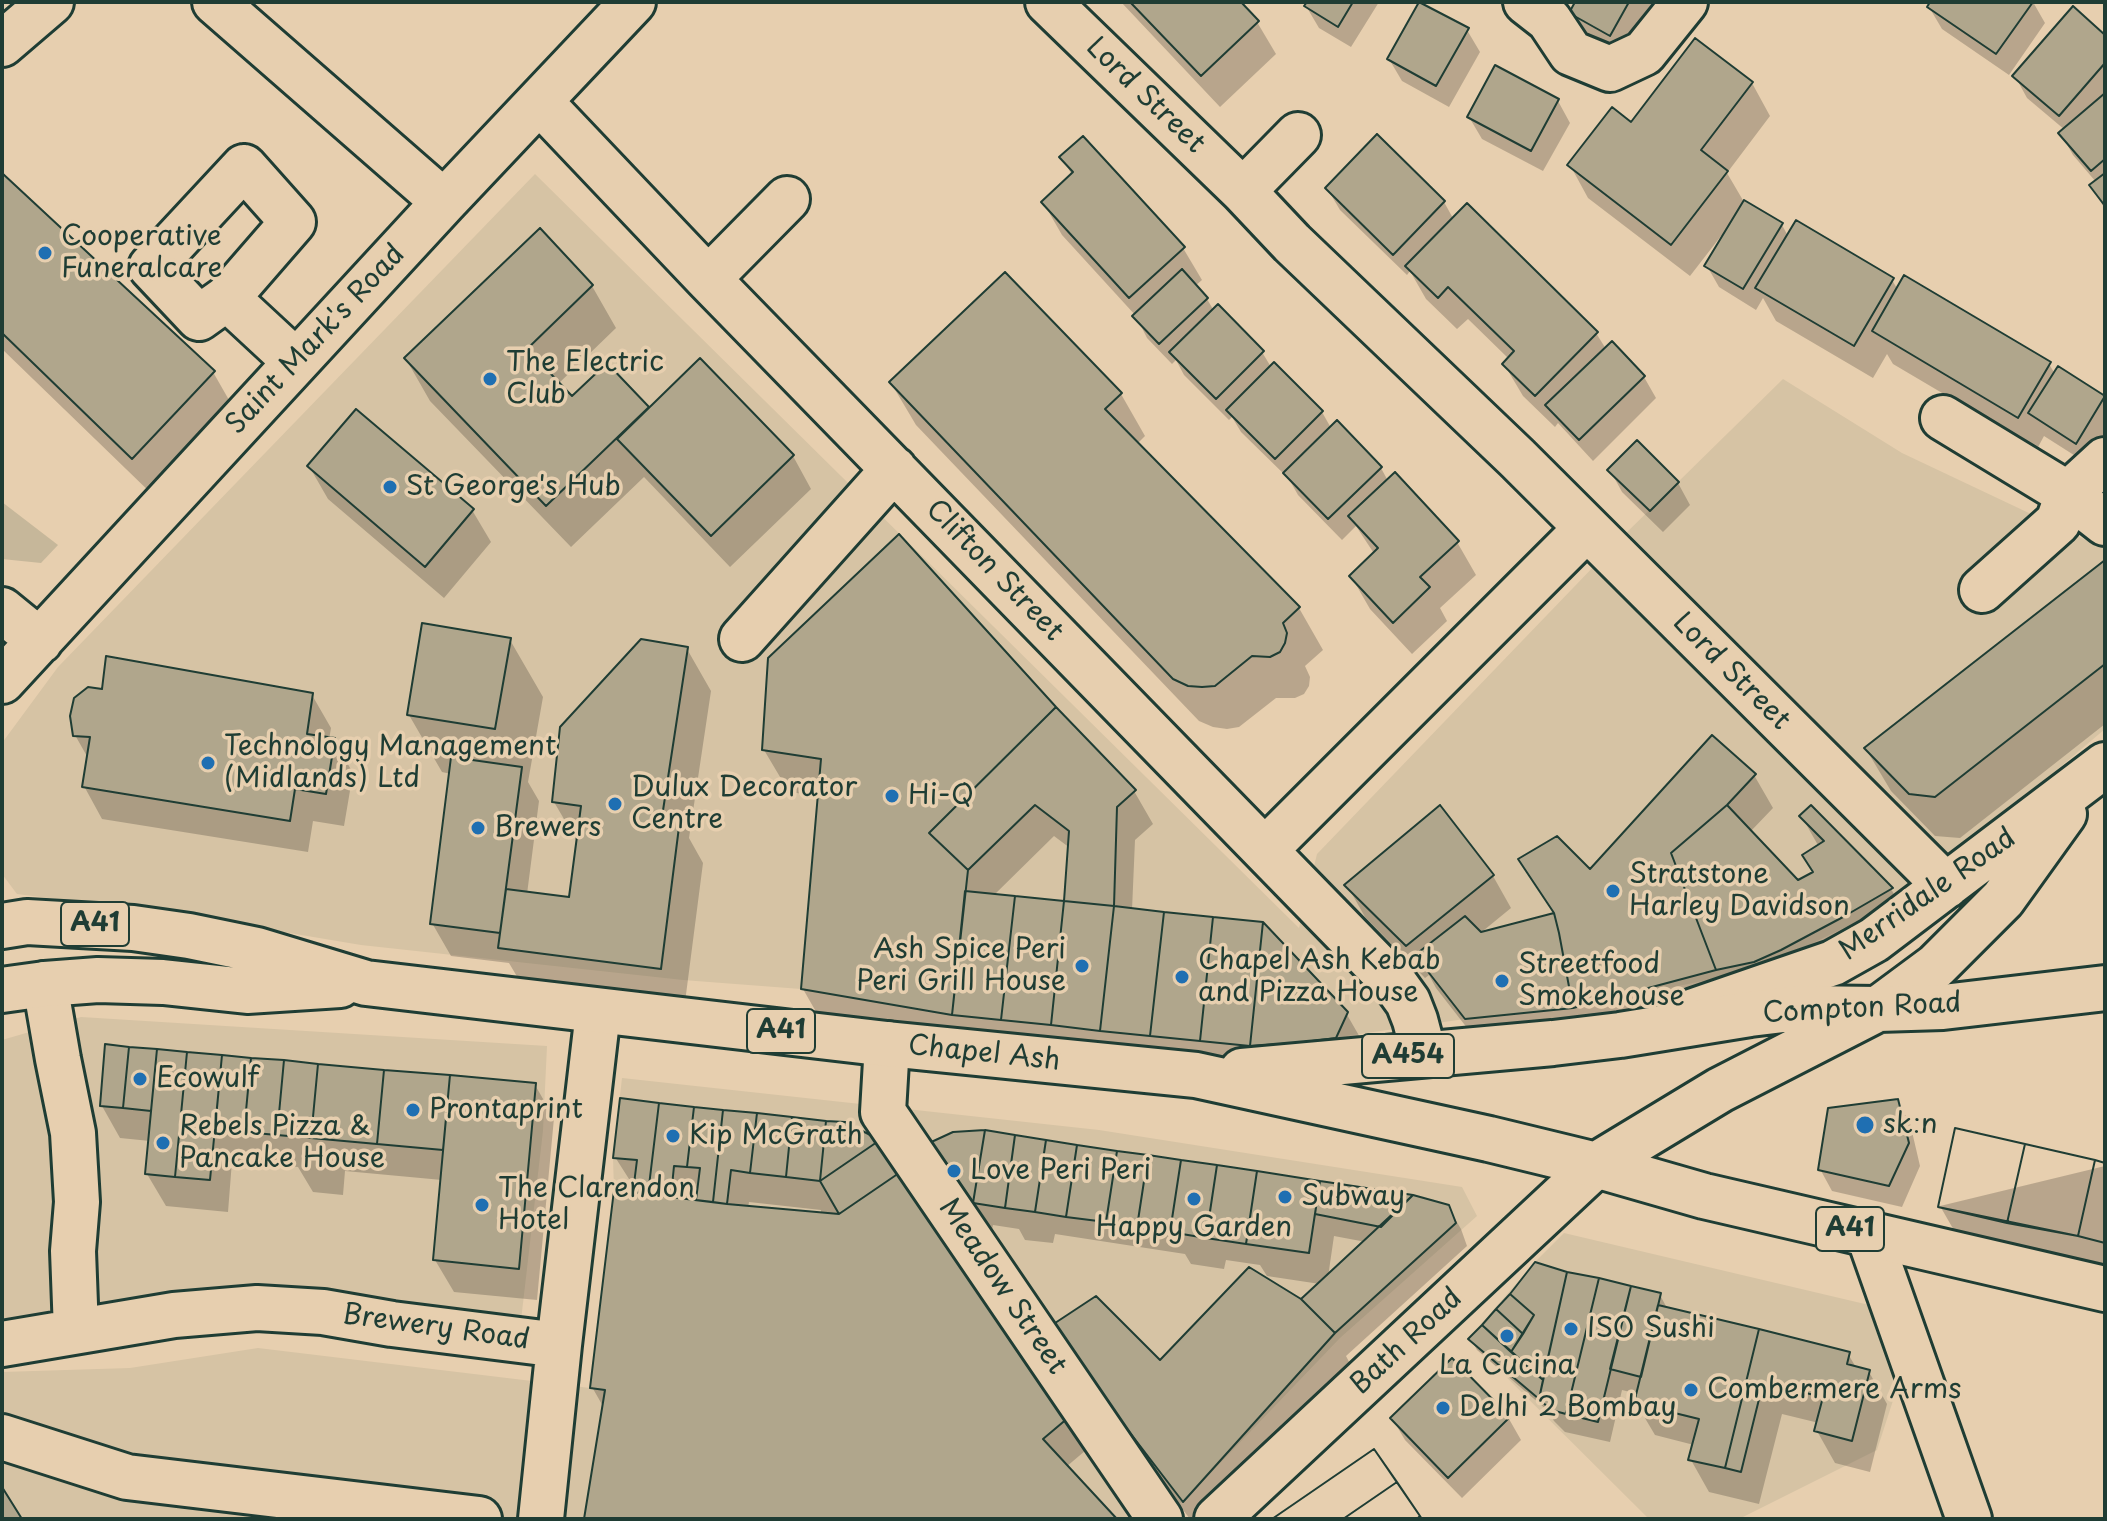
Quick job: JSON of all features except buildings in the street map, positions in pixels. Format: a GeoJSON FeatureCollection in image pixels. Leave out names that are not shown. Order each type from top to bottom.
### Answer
{"type":"FeatureCollection","features":[{"type":"Feature","properties":{"kind":"main road"},"geometry":{"type":"LineString","coordinates":[[2,44],[51,2]]}},
{"type":"Feature","properties":{"kind":"main road"},"geometry":{"type":"LineString","coordinates":[[215,2],[444,202]]}},
{"type":"Feature","properties":{"kind":"main road","name":"Saint Mark's Road"},"geometry":{"type":"LineString","coordinates":[[2,681],[633,2]]}},
{"type":"Feature","properties":{"kind":"main road","name":"Lord Street"},"geometry":{"type":"LineString","coordinates":[[1048,2],[1243,191],[1292,243],[1517,458],[1946,886]]}},
{"type":"Feature","properties":{"kind":"main road"},"geometry":{"type":"LineString","coordinates":[[1526,2],[1549,20],[1571,53],[1610,69],[1644,53],[1685,2]]}},
{"type":"Feature","properties":{"kind":"main road","name":"Clifton Street"},"geometry":{"type":"LineString","coordinates":[[540,102],[708,279],[1395,984],[1408,1002],[1424,1054]]}},
{"type":"Feature","properties":{"kind":"main road"},"geometry":{"type":"LineString","coordinates":[[1243,191],[1298,135]]}},
{"type":"Feature","properties":{"kind":"main road"},"geometry":{"type":"LineString","coordinates":[[708,279],[787,199]]}},
{"type":"Feature","properties":{"kind":"main road"},"geometry":{"type":"LineString","coordinates":[[227,298],[296,362]]}},
{"type":"Feature","properties":{"kind":"main road"},"geometry":{"type":"LineString","coordinates":[[1943,418],[2068,494],[2105,523]]}},
{"type":"Feature","properties":{"kind":"main road"},"geometry":{"type":"LineString","coordinates":[[1982,590],[2058,522],[2068,494],[2105,460]]}},
{"type":"Feature","properties":{"kind":"main road"},"geometry":{"type":"LineString","coordinates":[[742,639],[894,469]]}},
{"type":"Feature","properties":{"kind":"main road"},"geometry":{"type":"LineString","coordinates":[[1265,850],[1586,529]]}},
{"type":"Feature","properties":{"kind":"main road"},"geometry":{"type":"LineString","coordinates":[[2,610],[40,641]]}},
{"type":"Feature","properties":{"kind":"main road","name":"Merridale Road"},"geometry":{"type":"LineString","coordinates":[[1620,1035],[1833,963],[1874,940],[2097,772]]}},
{"type":"Feature","properties":{"kind":"main road","name":"Merridale Road"},"geometry":{"type":"LineString","coordinates":[[1596,1165],[1720,1090],[1878,1009],[1936,966],[2003,899],[2097,772]]}},
{"type":"Feature","properties":{"kind":"main road","name":"A41"},"geometry":{"type":"LineString","coordinates":[[2,926],[27,922],[98,925],[189,936],[257,950],[366,983]]}},
{"type":"Feature","properties":{"kind":"main road","name":"A41"},"geometry":{"type":"LineString","coordinates":[[2,990],[98,980],[163,982],[247,991],[366,983]]}},
{"type":"Feature","properties":{"kind":"main road","name":"Chapel Ash"},"geometry":{"type":"LineString","coordinates":[[366,983],[598,1012],[1196,1075],[1596,1165]]}},
{"type":"Feature","properties":{"kind":"main road"},"geometry":{"type":"LineString","coordinates":[[45,984],[73,1133],[77,1202],[73,1251],[76,1331]]}},
{"type":"Feature","properties":{"kind":"main road","name":"Compton Road"},"geometry":{"type":"LineString","coordinates":[[1620,1035],[1800,1008],[1943,1007],[2105,988]]}},
{"type":"Feature","properties":{"kind":"main road","name":"Brewery Road"},"geometry":{"type":"LineString","coordinates":[[2,1344],[174,1315],[257,1308],[323,1312],[559,1345],[598,1012]]}},
{"type":"Feature","properties":{"kind":"main road","name":"A454"},"geometry":{"type":"LineString","coordinates":[[1196,1075],[1620,1035]]}},
{"type":"Feature","properties":{"kind":"main road","name":"Meadow Street"},"geometry":{"type":"LineString","coordinates":[[887,1044],[883,1112],[1160,1519]]}},
{"type":"Feature","properties":{"kind":"main road","name":"A41"},"geometry":{"type":"LineString","coordinates":[[1596,1165],[1704,1196],[2105,1289]]}},
{"type":"Feature","properties":{"kind":"main road","name":"Bath Road"},"geometry":{"type":"LineString","coordinates":[[1217,1519],[1596,1165]]}},
{"type":"Feature","properties":{"kind":"main road"},"geometry":{"type":"LineString","coordinates":[[1868,1233],[1969,1519]]}},
{"type":"Feature","properties":{"kind":"main road"},"geometry":{"type":"LineString","coordinates":[[541,1519],[559,1345]]}},
{"type":"Feature","properties":{"kind":"main road"},"geometry":{"type":"LineString","coordinates":[[2,1437],[127,1477],[479,1519]]}},
{"type":"Feature","properties":{"kind":"shaded area"},"geometry":{"type":"Polygon","coordinates":[[[535,174],[1299,928],[1317,854],[1624,535],[1783,379],[1902,453],[2105,549],[2105,729],[1907,897],[1760,969],[1573,1008],[1465,1019],[1296,1043],[1250,1046],[952,1015],[801,989],[683,980],[361,945],[182,915],[17,894],[2,874],[2,743],[58,667],[535,174]]]}},
{"type":"Feature","properties":{"kind":"shaded area"},"geometry":{"type":"Polygon","coordinates":[[[2,502],[58,545],[41,563],[2,559],[2,502]]]}},
{"type":"Feature","properties":{"kind":"shaded area"},"geometry":{"type":"Polygon","coordinates":[[[81,1017],[547,1046],[543,1131],[520,1329],[2,1326],[2,1040],[81,1017]]]}},
{"type":"Feature","properties":{"kind":"shaded area"},"geometry":{"type":"Polygon","coordinates":[[[622,1078],[1099,1130],[1462,1187],[1477,1216],[1340,1338],[1183,1502],[1140,1519],[2,1519],[2,1372],[130,1368],[258,1348],[590,1388],[614,1190],[613,1158],[622,1078]]]}},
{"type":"Feature","properties":{"kind":"shaded area"},"geometry":{"type":"Polygon","coordinates":[[[1564,1233],[1920,1317],[1877,1450],[1739,1519],[1649,1519],[1468,1339],[1564,1233]]]}},
{"type":"Feature","properties":{"kind":"place","name":"Cooperative Funeralcare"},"geometry":{"type":"Point","coordinates":[45,253]}},
{"type":"Feature","properties":{"kind":"place","name":"The Electric Club"},"geometry":{"type":"Point","coordinates":[490,379]}},
{"type":"Feature","properties":{"kind":"place","name":"St George's Hub"},"geometry":{"type":"Point","coordinates":[390,487]}},
{"type":"Feature","properties":{"kind":"place","name":"Technology Management (Midlands) Ltd"},"geometry":{"type":"Point","coordinates":[208,763]}},
{"type":"Feature","properties":{"kind":"place","name":"Hi-Q"},"geometry":{"type":"Point","coordinates":[892,796]}},
{"type":"Feature","properties":{"kind":"place","name":"Dulux Decorator Centre"},"geometry":{"type":"Point","coordinates":[615,804]}},
{"type":"Feature","properties":{"kind":"place","name":"Brewers"},"geometry":{"type":"Point","coordinates":[478,828]}},
{"type":"Feature","properties":{"kind":"place","name":"Stratstone Harley Davidson"},"geometry":{"type":"Point","coordinates":[1613,891]}},
{"type":"Feature","properties":{"kind":"place","name":"Ash Spice Peri Peri Grill House"},"geometry":{"type":"Point","coordinates":[1082,966]}},
{"type":"Feature","properties":{"kind":"place","name":"Chapel Ash Kebab and Pizza House"},"geometry":{"type":"Point","coordinates":[1182,977]}},
{"type":"Feature","properties":{"kind":"place","name":"Streetfood Smokehouse"},"geometry":{"type":"Point","coordinates":[1502,981]}},
{"type":"Feature","properties":{"kind":"place","name":"Ecowulf"},"geometry":{"type":"Point","coordinates":[140,1079]}},
{"type":"Feature","properties":{"kind":"place","name":"Prontaprint"},"geometry":{"type":"Point","coordinates":[413,1110]}},
{"type":"Feature","properties":{"kind":"place","name":"sk:n"},"geometry":{"type":"Point","coordinates":[1865,1125]}},
{"type":"Feature","properties":{"kind":"place","name":"Kip McGrath"},"geometry":{"type":"Point","coordinates":[673,1136]}},
{"type":"Feature","properties":{"kind":"place","name":"Rebels Pizza & Pancake House"},"geometry":{"type":"Point","coordinates":[163,1143]}},
{"type":"Feature","properties":{"kind":"place","name":"Love Peri Peri"},"geometry":{"type":"Point","coordinates":[954,1171]}},
{"type":"Feature","properties":{"kind":"place","name":"Subway"},"geometry":{"type":"Point","coordinates":[1285,1197]}},
{"type":"Feature","properties":{"kind":"place","name":"Happy Garden"},"geometry":{"type":"Point","coordinates":[1194,1199]}},
{"type":"Feature","properties":{"kind":"place","name":"The Clarendon Hotel"},"geometry":{"type":"Point","coordinates":[482,1205]}},
{"type":"Feature","properties":{"kind":"place","name":"ISO Sushi"},"geometry":{"type":"Point","coordinates":[1571,1329]}},
{"type":"Feature","properties":{"kind":"place","name":"La Cucina"},"geometry":{"type":"Point","coordinates":[1507,1336]}},
{"type":"Feature","properties":{"kind":"place","name":"Combermere Arms"},"geometry":{"type":"Point","coordinates":[1691,1390]}},
{"type":"Feature","properties":{"kind":"place","name":"Delhi 2 Bombay"},"geometry":{"type":"Point","coordinates":[1443,1408]}}]}
